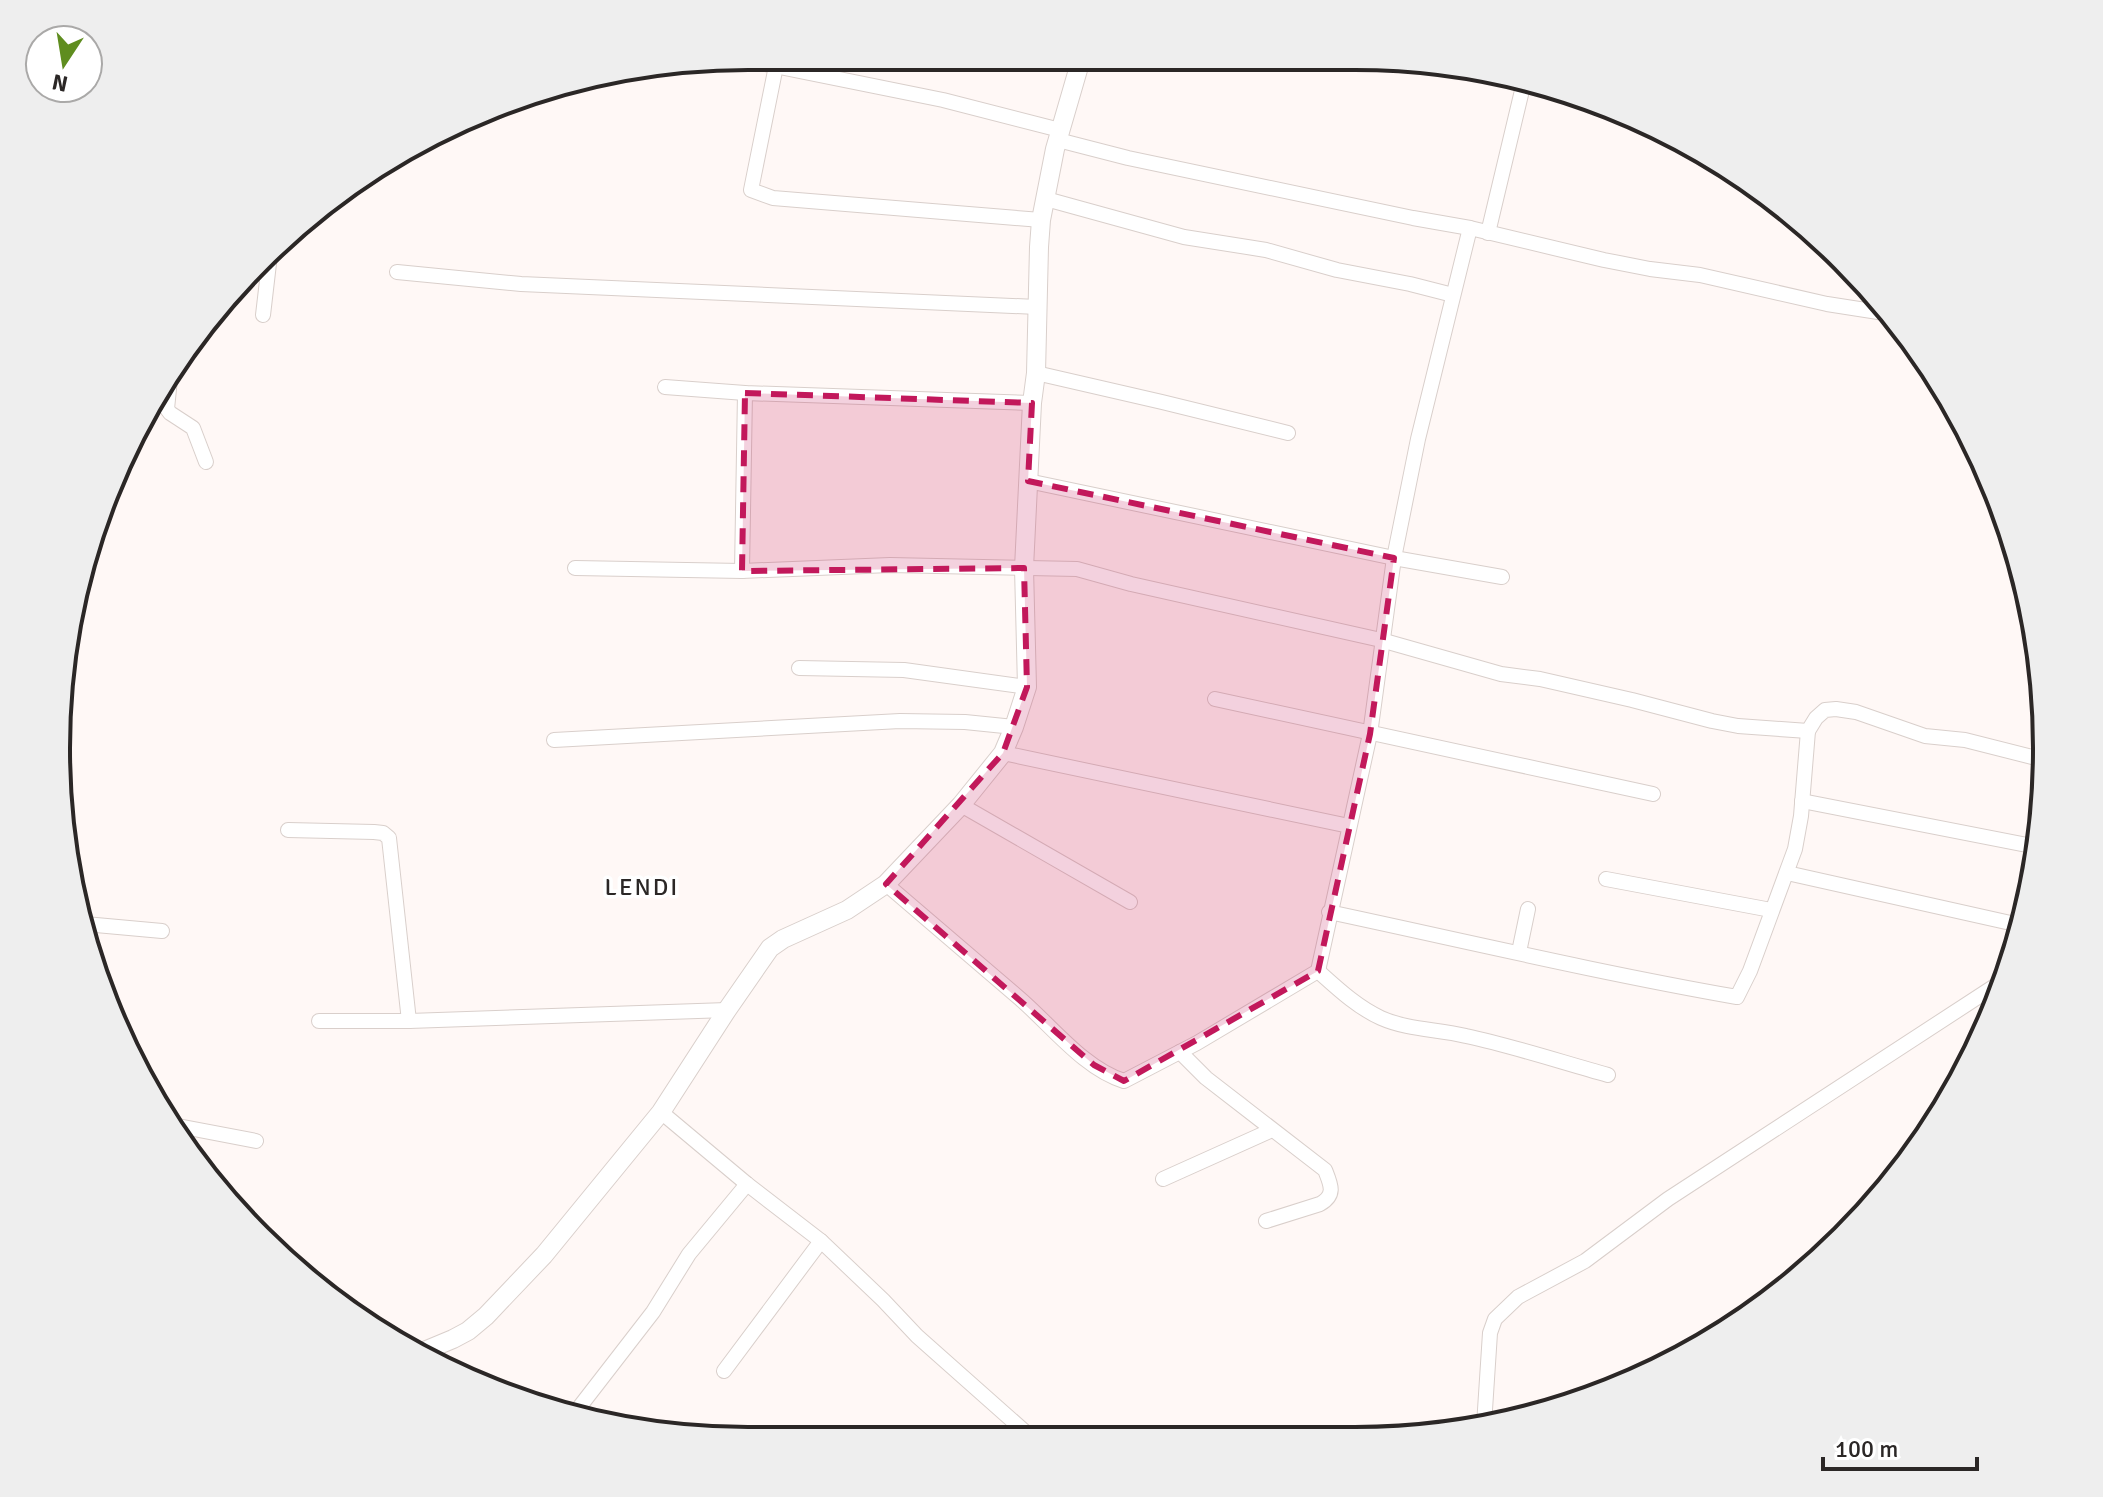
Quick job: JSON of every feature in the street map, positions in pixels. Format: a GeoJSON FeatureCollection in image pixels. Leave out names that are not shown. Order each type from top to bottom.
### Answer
{"type":"FeatureCollection","features":[{"type":"Feature","properties":{"kind":"main road"},"geometry":{"type":"LineString","coordinates":[[431,1348],[453,1339],[486,1316],[544,1255],[661,1112],[770,948],[847,910],[886,884],[961,805],[1003,753],[1027,687],[1024,568],[1036,373],[1041,220],[1052,163],[1078,70]]}},
{"type":"Feature","properties":{"kind":"street"},"geometry":{"type":"LineString","coordinates":[[775,70],[751,190],[773,198],[1041,220]]}},
{"type":"Feature","properties":{"kind":"street"},"geometry":{"type":"LineString","coordinates":[[796,70],[943,100],[1128,158],[1470,228],[1604,260],[1700,275],[1827,304],[1873,311]]}},
{"type":"Feature","properties":{"kind":"street"},"geometry":{"type":"LineString","coordinates":[[1488,233],[1522,91]]}},
{"type":"Feature","properties":{"kind":"street"},"geometry":{"type":"LineString","coordinates":[[1046,199],[1184,237],[1266,250],[1337,270],[1453,295]]}},
{"type":"Feature","properties":{"kind":"street"},"geometry":{"type":"LineString","coordinates":[[886,884],[1104,1072],[1124,1081],[1318,971],[1370,734],[1394,558],[1418,439],[1470,228]]}},
{"type":"Feature","properties":{"kind":"street"},"geometry":{"type":"LineString","coordinates":[[263,315],[268,270]]}},
{"type":"Feature","properties":{"kind":"street"},"geometry":{"type":"LineString","coordinates":[[397,272],[536,285],[1037,307]]}},
{"type":"Feature","properties":{"kind":"street"},"geometry":{"type":"LineString","coordinates":[[1036,373],[1288,433]]}},
{"type":"Feature","properties":{"kind":"street"},"geometry":{"type":"LineString","coordinates":[[665,387],[745,393],[1032,403]]}},
{"type":"Feature","properties":{"kind":"street"},"geometry":{"type":"LineString","coordinates":[[742,571],[745,393]]}},
{"type":"Feature","properties":{"kind":"street"},"geometry":{"type":"LineString","coordinates":[[168,397],[167,409],[193,428],[206,462]]}},
{"type":"Feature","properties":{"kind":"street"},"geometry":{"type":"LineString","coordinates":[[1028,481],[1394,558],[1502,577]]}},
{"type":"Feature","properties":{"kind":"street"},"geometry":{"type":"LineString","coordinates":[[575,568],[742,571],[890,565],[1077,569],[1381,640],[1501,674],[1540,679],[1712,721],[1808,731]]}},
{"type":"Feature","properties":{"kind":"street"},"geometry":{"type":"LineString","coordinates":[[799,668],[904,670],[1027,687]]}},
{"type":"Feature","properties":{"kind":"street"},"geometry":{"type":"LineString","coordinates":[[1215,699],[1653,794]]}},
{"type":"Feature","properties":{"kind":"street"},"geometry":{"type":"LineString","coordinates":[[1329,912],[1602,972],[1737,997],[1750,971],[1795,849],[1808,731],[1825,710],[1856,712],[1925,736],[1965,740],[2033,757]]}},
{"type":"Feature","properties":{"kind":"street"},"geometry":{"type":"LineString","coordinates":[[554,740],[900,721],[965,722],[1014,727]]}},
{"type":"Feature","properties":{"kind":"street"},"geometry":{"type":"LineString","coordinates":[[1003,753],[1349,826]]}},
{"type":"Feature","properties":{"kind":"street"},"geometry":{"type":"LineString","coordinates":[[1802,801],[2026,845]]}},
{"type":"Feature","properties":{"kind":"street"},"geometry":{"type":"LineString","coordinates":[[961,805],[1130,902]]}},
{"type":"Feature","properties":{"kind":"street"},"geometry":{"type":"LineString","coordinates":[[288,830],[374,832],[383,833],[389,838],[409,1021]]}},
{"type":"Feature","properties":{"kind":"street"},"geometry":{"type":"LineString","coordinates":[[1787,873],[2010,923]]}},
{"type":"Feature","properties":{"kind":"street"},"geometry":{"type":"LineString","coordinates":[[1606,879],[1771,910]]}},
{"type":"Feature","properties":{"kind":"street"},"geometry":{"type":"LineString","coordinates":[[1519,952],[1528,909]]}},
{"type":"Feature","properties":{"kind":"street"},"geometry":{"type":"LineString","coordinates":[[93,925],[162,931]]}},
{"type":"Feature","properties":{"kind":"street"},"geometry":{"type":"LineString","coordinates":[[1318,971],[1363,1007],[1400,1025],[1466,1036],[1608,1075]]}},
{"type":"Feature","properties":{"kind":"street"},"geometry":{"type":"LineString","coordinates":[[1485,1414],[1490,1333],[1495,1319],[1518,1297],[1585,1261],[1668,1199],[1988,991]]}},
{"type":"Feature","properties":{"kind":"street"},"geometry":{"type":"LineString","coordinates":[[319,1021],[409,1021],[727,1010]]}},
{"type":"Feature","properties":{"kind":"street"},"geometry":{"type":"LineString","coordinates":[[1180,1052],[1206,1078],[1325,1170],[1331,1185],[1328,1200],[1266,1221]]}},
{"type":"Feature","properties":{"kind":"street"},"geometry":{"type":"LineString","coordinates":[[661,1112],[821,1241],[946,1363],[1019,1427]]}},
{"type":"Feature","properties":{"kind":"street"},"geometry":{"type":"LineString","coordinates":[[186,1127],[256,1141]]}},
{"type":"Feature","properties":{"kind":"street"},"geometry":{"type":"LineString","coordinates":[[1163,1179],[1272,1130]]}},
{"type":"Feature","properties":{"kind":"street"},"geometry":{"type":"LineString","coordinates":[[580,1406],[653,1312],[689,1254],[747,1184]]}},
{"type":"Feature","properties":{"kind":"street"},"geometry":{"type":"LineString","coordinates":[[724,1371],[821,1241]]}},
{"type":"Feature","properties":{"kind":"highlighted area"},"geometry":{"type":"Polygon","coordinates":[[[745,393],[1032,403],[1028,481],[1394,558],[1370,734],[1318,971],[1124,1081],[1094,1065],[886,884],[1003,753],[1027,687],[1024,568],[742,571],[745,393]]]}},
{"type":"Feature","properties":{"kind":"district","name":"LENDI"},"geometry":{"type":"Point","coordinates":[642,887]}}]}
